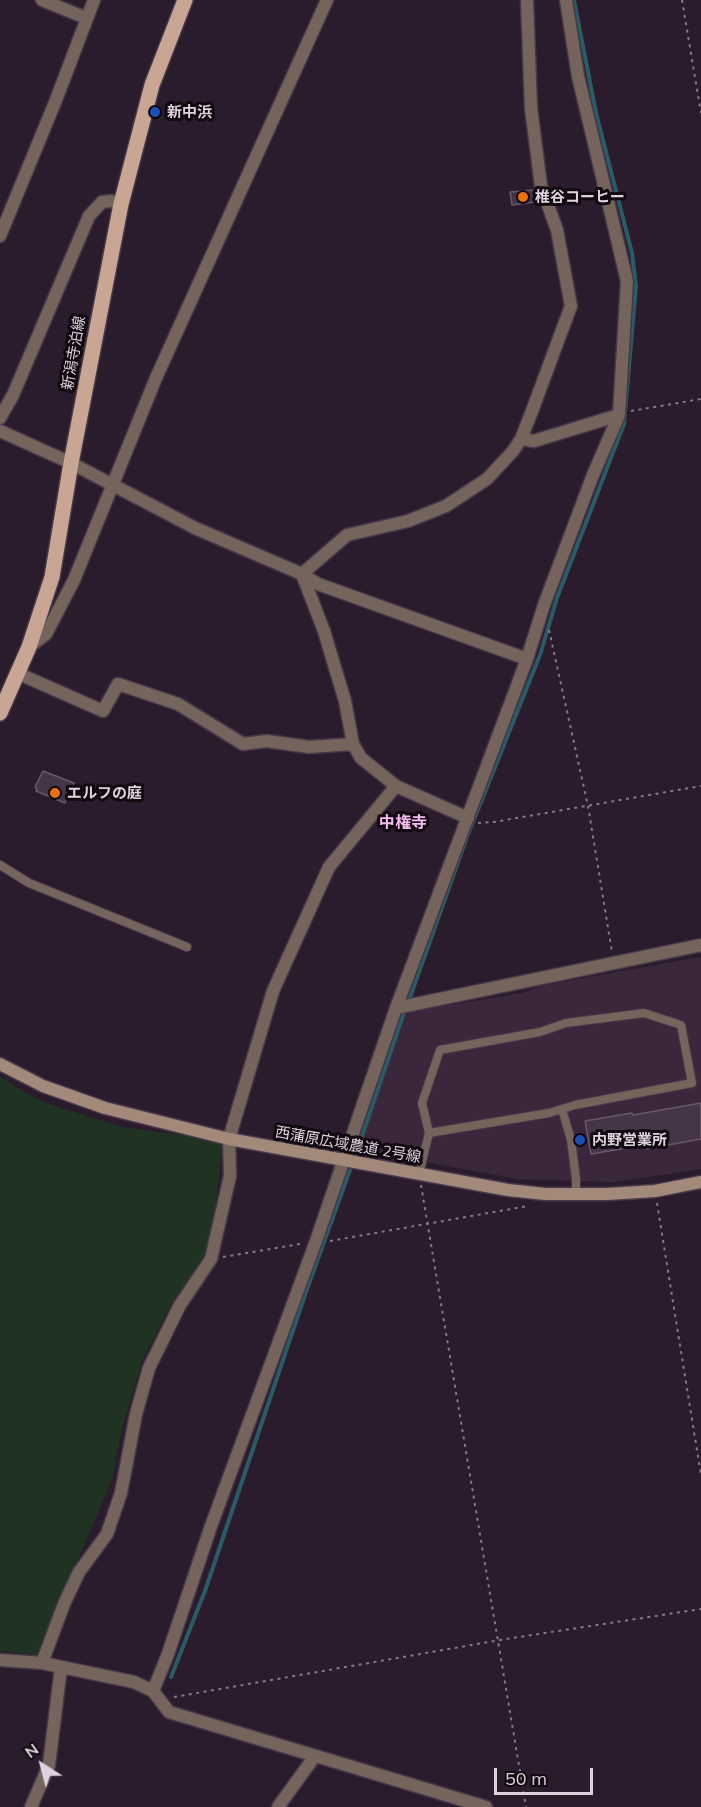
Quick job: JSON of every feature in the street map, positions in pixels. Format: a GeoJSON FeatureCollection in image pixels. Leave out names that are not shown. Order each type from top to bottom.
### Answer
{"type":"FeatureCollection","features":[{"type":"Feature","properties":{"kind":"main road","name":"新潟寺泊線"},"geometry":{"type":"LineString","coordinates":[[0,713],[29,647],[52,577],[71,463],[121,204],[152,85],[185,0]]}},
{"type":"Feature","properties":{"kind":"street"},"geometry":{"type":"LineString","coordinates":[[42,0],[86,18]]}},
{"type":"Feature","properties":{"kind":"street"},"geometry":{"type":"LineString","coordinates":[[0,236],[94,0]]}},
{"type":"Feature","properties":{"kind":"street"},"geometry":{"type":"LineString","coordinates":[[29,647],[46,634],[74,580],[156,378],[327,0]]}},
{"type":"Feature","properties":{"kind":"street"},"geometry":{"type":"LineString","coordinates":[[302,574],[347,535],[408,521],[446,506],[487,479],[521,439],[571,306],[557,230],[541,186],[531,108],[527,0]]}},
{"type":"Feature","properties":{"kind":"street"},"geometry":{"type":"LineString","coordinates":[[156,1695],[215,1516],[316,1241],[396,1008],[527,659],[544,605],[593,475],[619,415],[627,281],[578,76],[566,0]]}},
{"type":"Feature","properties":{"kind":"street"},"geometry":{"type":"LineString","coordinates":[[0,418],[13,395],[89,216],[102,202],[111,201],[121,204]]}},
{"type":"Feature","properties":{"kind":"street"},"geometry":{"type":"LineString","coordinates":[[521,439],[534,441],[619,415]]}},
{"type":"Feature","properties":{"kind":"street"},"geometry":{"type":"LineString","coordinates":[[0,431],[71,463],[195,528],[302,574],[318,584],[527,659]]}},
{"type":"Feature","properties":{"kind":"street"},"geometry":{"type":"LineString","coordinates":[[302,574],[324,631],[345,701],[353,744],[361,758],[396,786],[468,818]]}},
{"type":"Feature","properties":{"kind":"street"},"geometry":{"type":"LineString","coordinates":[[17,673],[103,711],[118,684],[178,704],[243,744],[267,741],[309,747],[353,744]]}},
{"type":"Feature","properties":{"kind":"street"},"geometry":{"type":"LineString","coordinates":[[42,1663],[74,1583],[107,1534],[121,1493],[136,1414],[149,1368],[180,1305],[211,1259],[230,1176],[229,1139],[273,991],[329,867],[396,786]]}},
{"type":"Feature","properties":{"kind":"street"},"geometry":{"type":"LineString","coordinates":[[396,1008],[701,945]]}},
{"type":"Feature","properties":{"kind":"street","name":"西蒲原広域農道 2号線"},"geometry":{"type":"LineString","coordinates":[[0,1064],[44,1086],[105,1108],[229,1139],[508,1190],[545,1194],[655,1191],[701,1182]]}},
{"type":"Feature","properties":{"kind":"street"},"geometry":{"type":"LineString","coordinates":[[0,1660],[62,1666],[80,1672],[134,1682],[156,1695],[169,1712],[486,1807]]}},
{"type":"Feature","properties":{"kind":"street"},"geometry":{"type":"LineString","coordinates":[[31,1807],[49,1765],[62,1666]]}},
{"type":"Feature","properties":{"kind":"street"},"geometry":{"type":"LineString","coordinates":[[279,1807],[315,1756]]}},
{"type":"Feature","properties":{"kind":"lane"},"geometry":{"type":"LineString","coordinates":[[0,865],[29,883],[187,947]]}},
{"type":"Feature","properties":{"kind":"lane"},"geometry":{"type":"LineString","coordinates":[[419,1174],[429,1133],[422,1104],[440,1050],[540,1032],[566,1023],[644,1013],[681,1025],[692,1083],[575,1105],[549,1113],[429,1133]]}},
{"type":"Feature","properties":{"kind":"lane"},"geometry":{"type":"LineString","coordinates":[[562,1109],[570,1140],[576,1194]]}},
{"type":"Feature","properties":{"kind":"path"},"geometry":{"type":"LineString","coordinates":[[682,0],[701,113]]}},
{"type":"Feature","properties":{"kind":"path"},"geometry":{"type":"LineString","coordinates":[[619,415],[701,399]]}},
{"type":"Feature","properties":{"kind":"path"},"geometry":{"type":"LineString","coordinates":[[549,628],[588,806],[614,963]]}},
{"type":"Feature","properties":{"kind":"path"},"geometry":{"type":"LineString","coordinates":[[468,818],[479,823],[494,822],[701,786]]}},
{"type":"Feature","properties":{"kind":"path"},"geometry":{"type":"LineString","coordinates":[[419,1174],[526,1807]]}},
{"type":"Feature","properties":{"kind":"path"},"geometry":{"type":"LineString","coordinates":[[655,1191],[701,1475]]}},
{"type":"Feature","properties":{"kind":"path"},"geometry":{"type":"LineString","coordinates":[[211,1259],[316,1241],[330,1241],[529,1206],[545,1194]]}},
{"type":"Feature","properties":{"kind":"path"},"geometry":{"type":"LineString","coordinates":[[156,1695],[701,1609]]}},
{"type":"Feature","properties":{"kind":"shaded area","name":"内野営業所"},"geometry":{"type":"Polygon","coordinates":[[[701,957],[701,1169],[613,1182],[518,1179],[359,1150],[407,1012],[523,993],[544,985],[701,957]]]}},
{"type":"Feature","properties":{"kind":"green space"},"geometry":{"type":"Polygon","coordinates":[[[0,1076],[48,1104],[122,1127],[223,1141],[211,1246],[171,1305],[142,1361],[122,1428],[112,1480],[37,1655],[0,1651],[0,1076]]]}},
{"type":"Feature","properties":{"kind":"building","name":"椎谷コーヒー"},"geometry":{"type":"Polygon","coordinates":[[[533,190],[535,202],[512,205],[510,192],[533,190]]]}},
{"type":"Feature","properties":{"kind":"building","name":"エルフの庭"},"geometry":{"type":"Polygon","coordinates":[[[43,771],[74,783],[65,803],[36,791],[35,787],[43,771]]]}},
{"type":"Feature","properties":{"kind":"building"},"geometry":{"type":"Polygon","coordinates":[[[701,1103],[701,1139],[646,1149],[645,1145],[591,1154],[585,1121],[701,1103]]]}},
{"type":"Feature","properties":{"kind":"waterway"},"geometry":{"type":"LineString","coordinates":[[408,1003],[467,837],[540,655],[557,598],[624,424],[636,286],[632,253],[596,113],[574,0]]}},
{"type":"Feature","properties":{"kind":"waterway"},"geometry":{"type":"LineString","coordinates":[[171,1677],[205,1591],[307,1289],[405,1010]]}},
{"type":"Feature","properties":{"kind":"place","name":"新中浜"},"geometry":{"type":"Point","coordinates":[155,112]}},
{"type":"Feature","properties":{"kind":"place","name":"椎谷コーヒー"},"geometry":{"type":"Point","coordinates":[523,197]}},
{"type":"Feature","properties":{"kind":"place","name":"エルフの庭"},"geometry":{"type":"Point","coordinates":[55,793]}},
{"type":"Feature","properties":{"kind":"place","name":"内野営業所"},"geometry":{"type":"Point","coordinates":[580,1140]}},
{"type":"Feature","properties":{"kind":"district","name":"中権寺"},"geometry":{"type":"Point","coordinates":[403,823]}}]}
